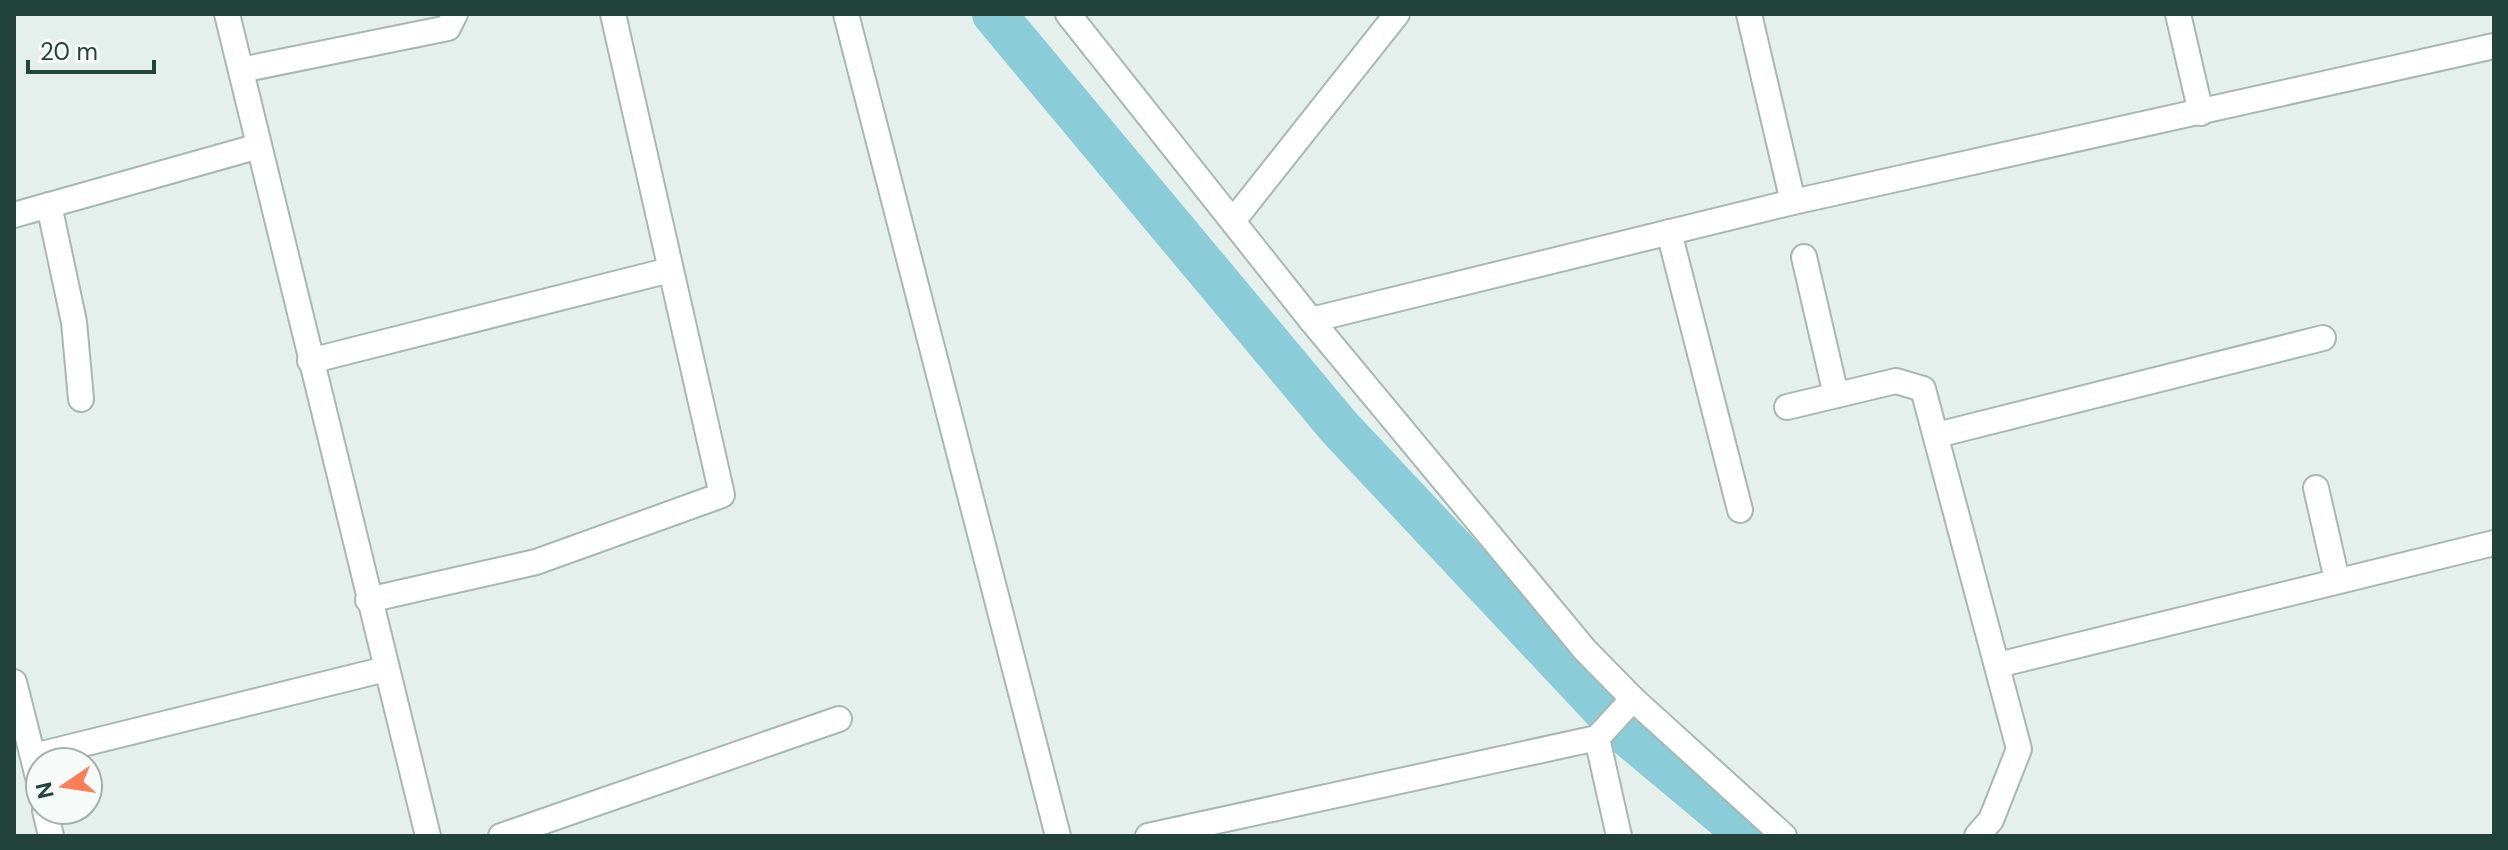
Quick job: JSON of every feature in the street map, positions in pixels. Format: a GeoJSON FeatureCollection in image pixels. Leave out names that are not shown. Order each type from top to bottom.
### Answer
{"type":"FeatureCollection","features":[{"type":"Feature","properties":{"kind":"street"},"geometry":{"type":"LineString","coordinates":[[227,14],[428,836]]}},
{"type":"Feature","properties":{"kind":"street"},"geometry":{"type":"LineString","coordinates":[[241,70],[448,28],[455,14]]}},
{"type":"Feature","properties":{"kind":"street"},"geometry":{"type":"LineString","coordinates":[[368,600],[536,562],[722,495],[613,14]]}},
{"type":"Feature","properties":{"kind":"street"},"geometry":{"type":"LineString","coordinates":[[846,14],[1058,836]]}},
{"type":"Feature","properties":{"kind":"street"},"geometry":{"type":"LineString","coordinates":[[1068,14],[1311,320],[1585,650],[1633,699],[1784,836]]}},
{"type":"Feature","properties":{"kind":"street"},"geometry":{"type":"LineString","coordinates":[[1233,221],[1397,14]]}},
{"type":"Feature","properties":{"kind":"street"},"geometry":{"type":"LineString","coordinates":[[1749,14],[1793,202]]}},
{"type":"Feature","properties":{"kind":"street"},"geometry":{"type":"LineString","coordinates":[[2178,14],[2201,113]]}},
{"type":"Feature","properties":{"kind":"street"},"geometry":{"type":"LineString","coordinates":[[1311,320],[1793,202],[2494,46]]}},
{"type":"Feature","properties":{"kind":"street"},"geometry":{"type":"LineString","coordinates":[[14,215],[259,146]]}},
{"type":"Feature","properties":{"kind":"street"},"geometry":{"type":"LineString","coordinates":[[49,205],[74,322],[81,399]]}},
{"type":"Feature","properties":{"kind":"street"},"geometry":{"type":"LineString","coordinates":[[1669,232],[1740,510]]}},
{"type":"Feature","properties":{"kind":"street"},"geometry":{"type":"LineString","coordinates":[[1804,257],[1836,395]]}},
{"type":"Feature","properties":{"kind":"street"},"geometry":{"type":"LineString","coordinates":[[310,361],[670,270]]}},
{"type":"Feature","properties":{"kind":"street"},"geometry":{"type":"LineString","coordinates":[[1937,435],[2323,338]]}},
{"type":"Feature","properties":{"kind":"street"},"geometry":{"type":"LineString","coordinates":[[1787,407],[1896,381],[1923,389],[2019,749],[1996,825],[1977,836]]}},
{"type":"Feature","properties":{"kind":"street"},"geometry":{"type":"LineString","coordinates":[[2316,488],[2337,580]]}},
{"type":"Feature","properties":{"kind":"street"},"geometry":{"type":"LineString","coordinates":[[1998,665],[2494,543]]}},
{"type":"Feature","properties":{"kind":"street"},"geometry":{"type":"LineString","coordinates":[[74,746],[386,669]]}},
{"type":"Feature","properties":{"kind":"street"},"geometry":{"type":"LineString","coordinates":[[14,682],[31,746]]}},
{"type":"Feature","properties":{"kind":"street"},"geometry":{"type":"LineString","coordinates":[[1148,836],[1600,734],[1633,699]]}},
{"type":"Feature","properties":{"kind":"street"},"geometry":{"type":"LineString","coordinates":[[501,836],[839,719]]}},
{"type":"Feature","properties":{"kind":"street"},"geometry":{"type":"LineString","coordinates":[[1600,734],[1619,836]]}},
{"type":"Feature","properties":{"kind":"waterway"},"geometry":{"type":"LineString","coordinates":[[994,14],[1339,427],[1627,734],[1749,836]]}}]}
